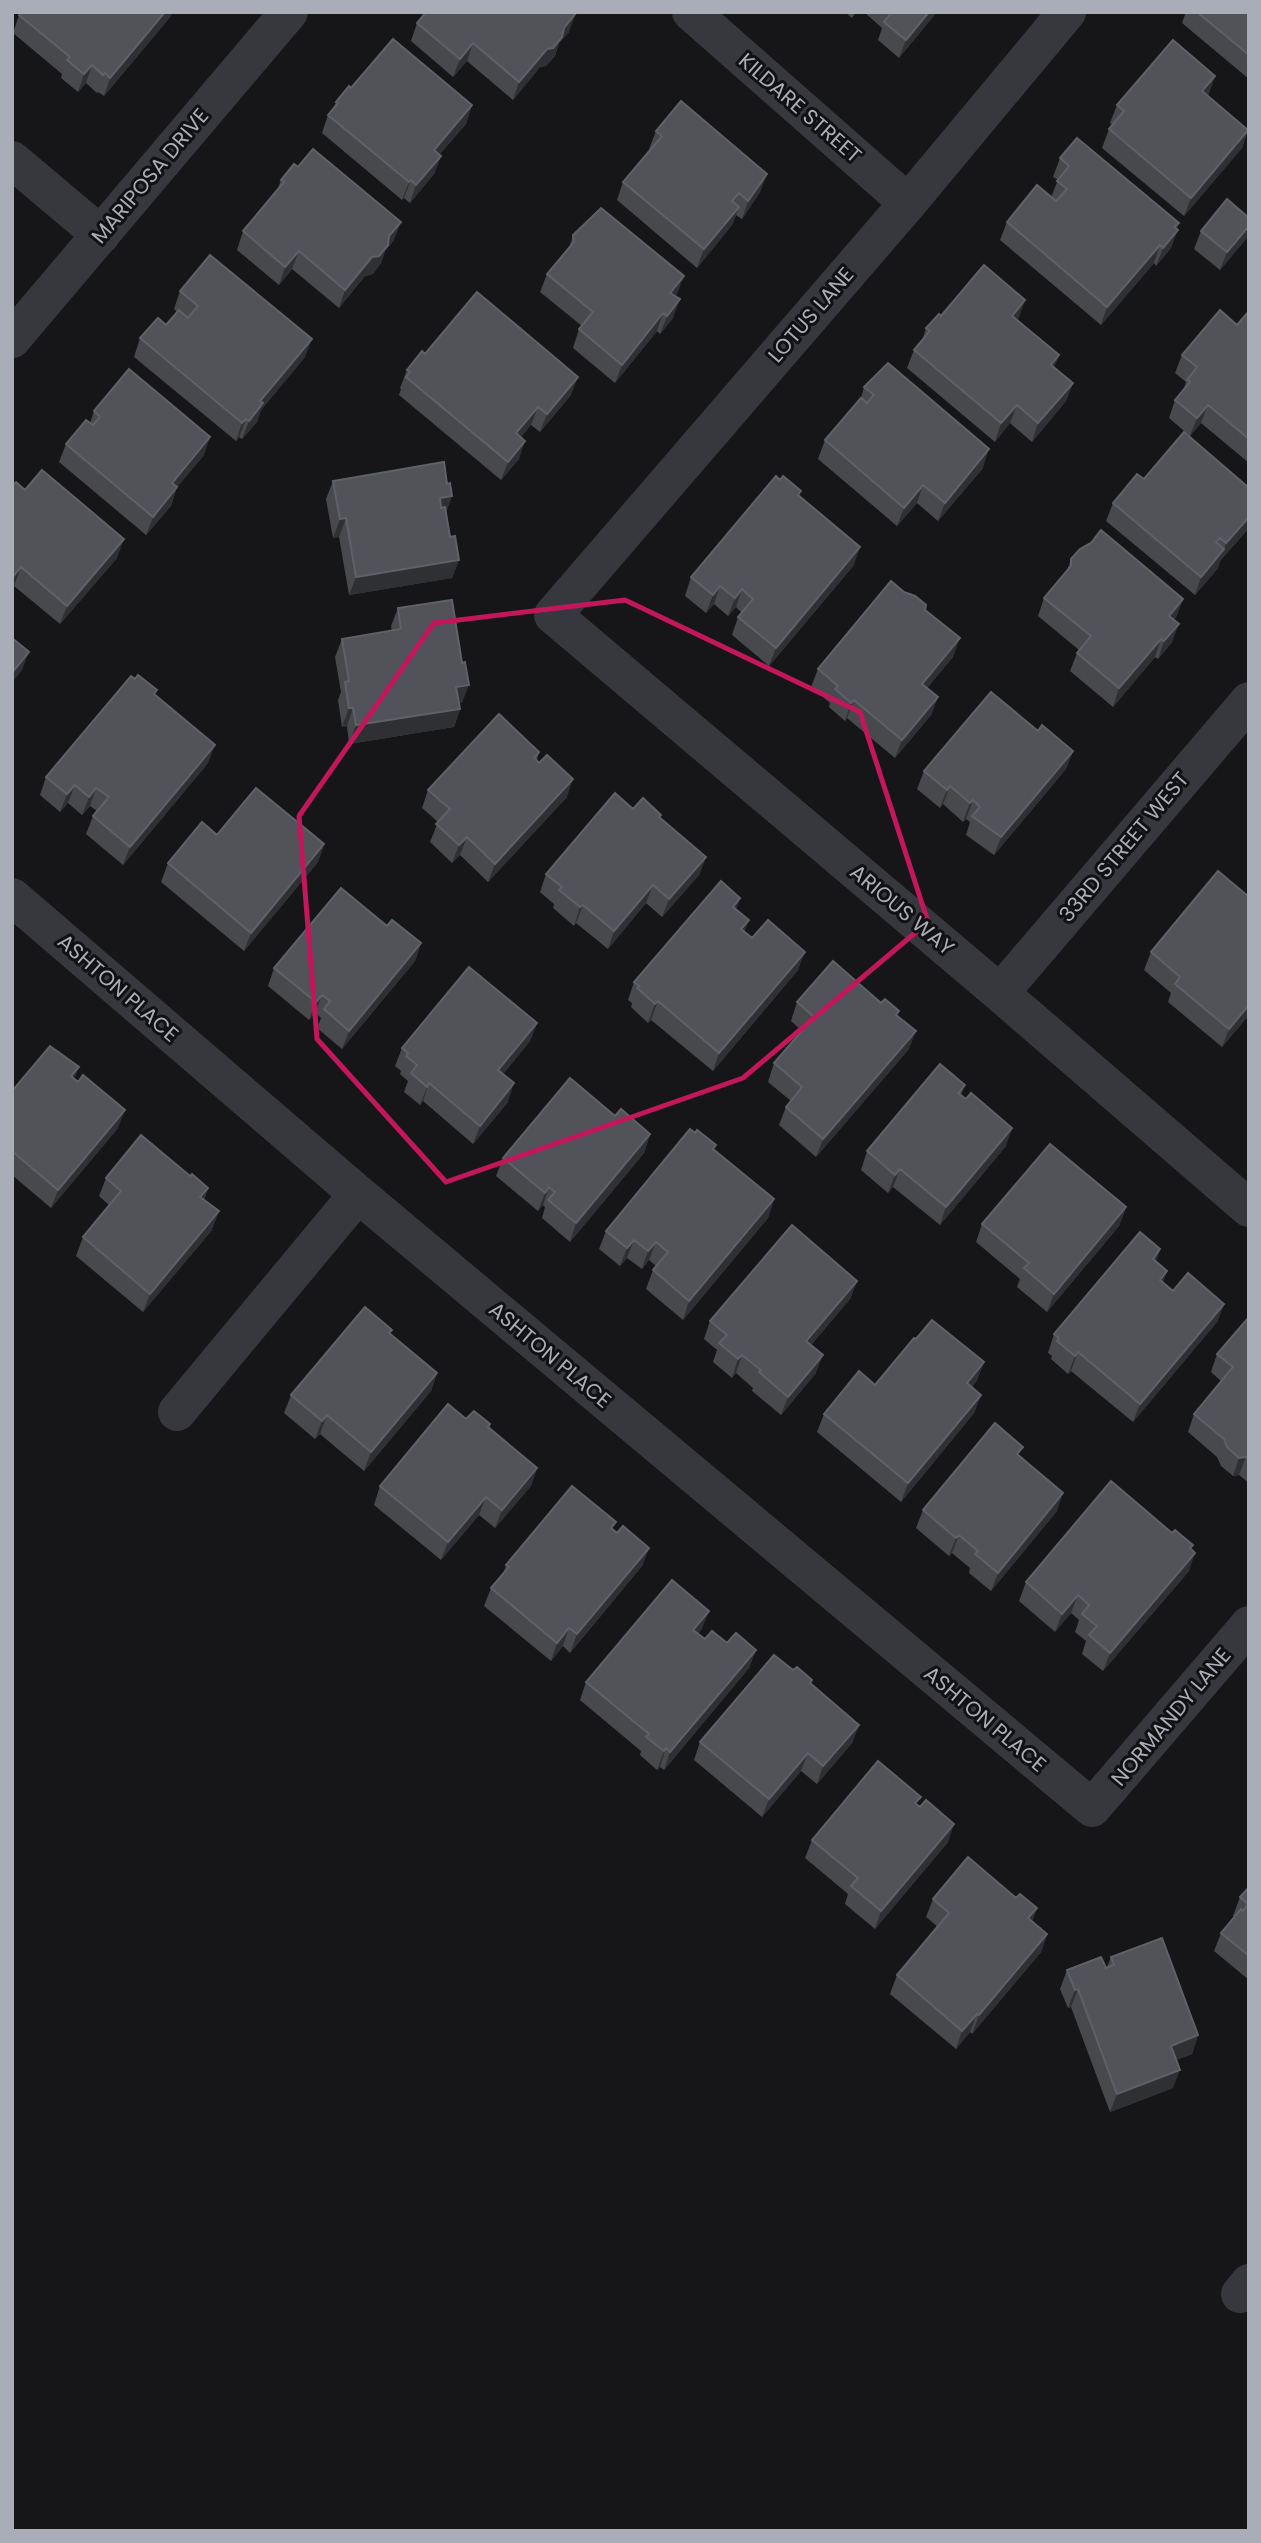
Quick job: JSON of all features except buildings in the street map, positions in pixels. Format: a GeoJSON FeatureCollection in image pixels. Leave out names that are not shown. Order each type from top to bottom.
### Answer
{"type":"FeatureCollection","features":[{"type":"Feature","properties":{"kind":"street","name":"MARIPOSA DRIVE"},"geometry":{"type":"LineString","coordinates":[[12,339],[289,12]]}},
{"type":"Feature","properties":{"kind":"street","name":"KILDARE STREET"},"geometry":{"type":"LineString","coordinates":[[691,12],[908,203]]}},
{"type":"Feature","properties":{"kind":"street","name":"LOTUS LANE"},"geometry":{"type":"LineString","coordinates":[[553,615],[908,203],[1067,12]]}},
{"type":"Feature","properties":{"kind":"street"},"geometry":{"type":"LineString","coordinates":[[12,159],[101,235]]}},
{"type":"Feature","properties":{"kind":"street","name":"ARIOUS WAY"},"geometry":{"type":"LineString","coordinates":[[553,615],[1000,993],[1249,1208]]}},
{"type":"Feature","properties":{"kind":"street","name":"33RD STREET WEST"},"geometry":{"type":"LineString","coordinates":[[1000,993],[1249,701]]}},
{"type":"Feature","properties":{"kind":"street","name":"ASHTON PLACE"},"geometry":{"type":"LineString","coordinates":[[12,897],[358,1194],[1093,1808]]}},
{"type":"Feature","properties":{"kind":"street"},"geometry":{"type":"LineString","coordinates":[[177,1412],[358,1194]]}},
{"type":"Feature","properties":{"kind":"street","name":"NORMANDY LANE"},"geometry":{"type":"LineString","coordinates":[[1093,1808],[1249,1625]]}},
{"type":"Feature","properties":{"kind":"highlighted area"},"geometry":{"type":"Polygon","coordinates":[[[625,600],[860,712],[928,922],[743,1078],[446,1182],[317,1039],[299,816],[434,623],[625,600]]]}}]}
